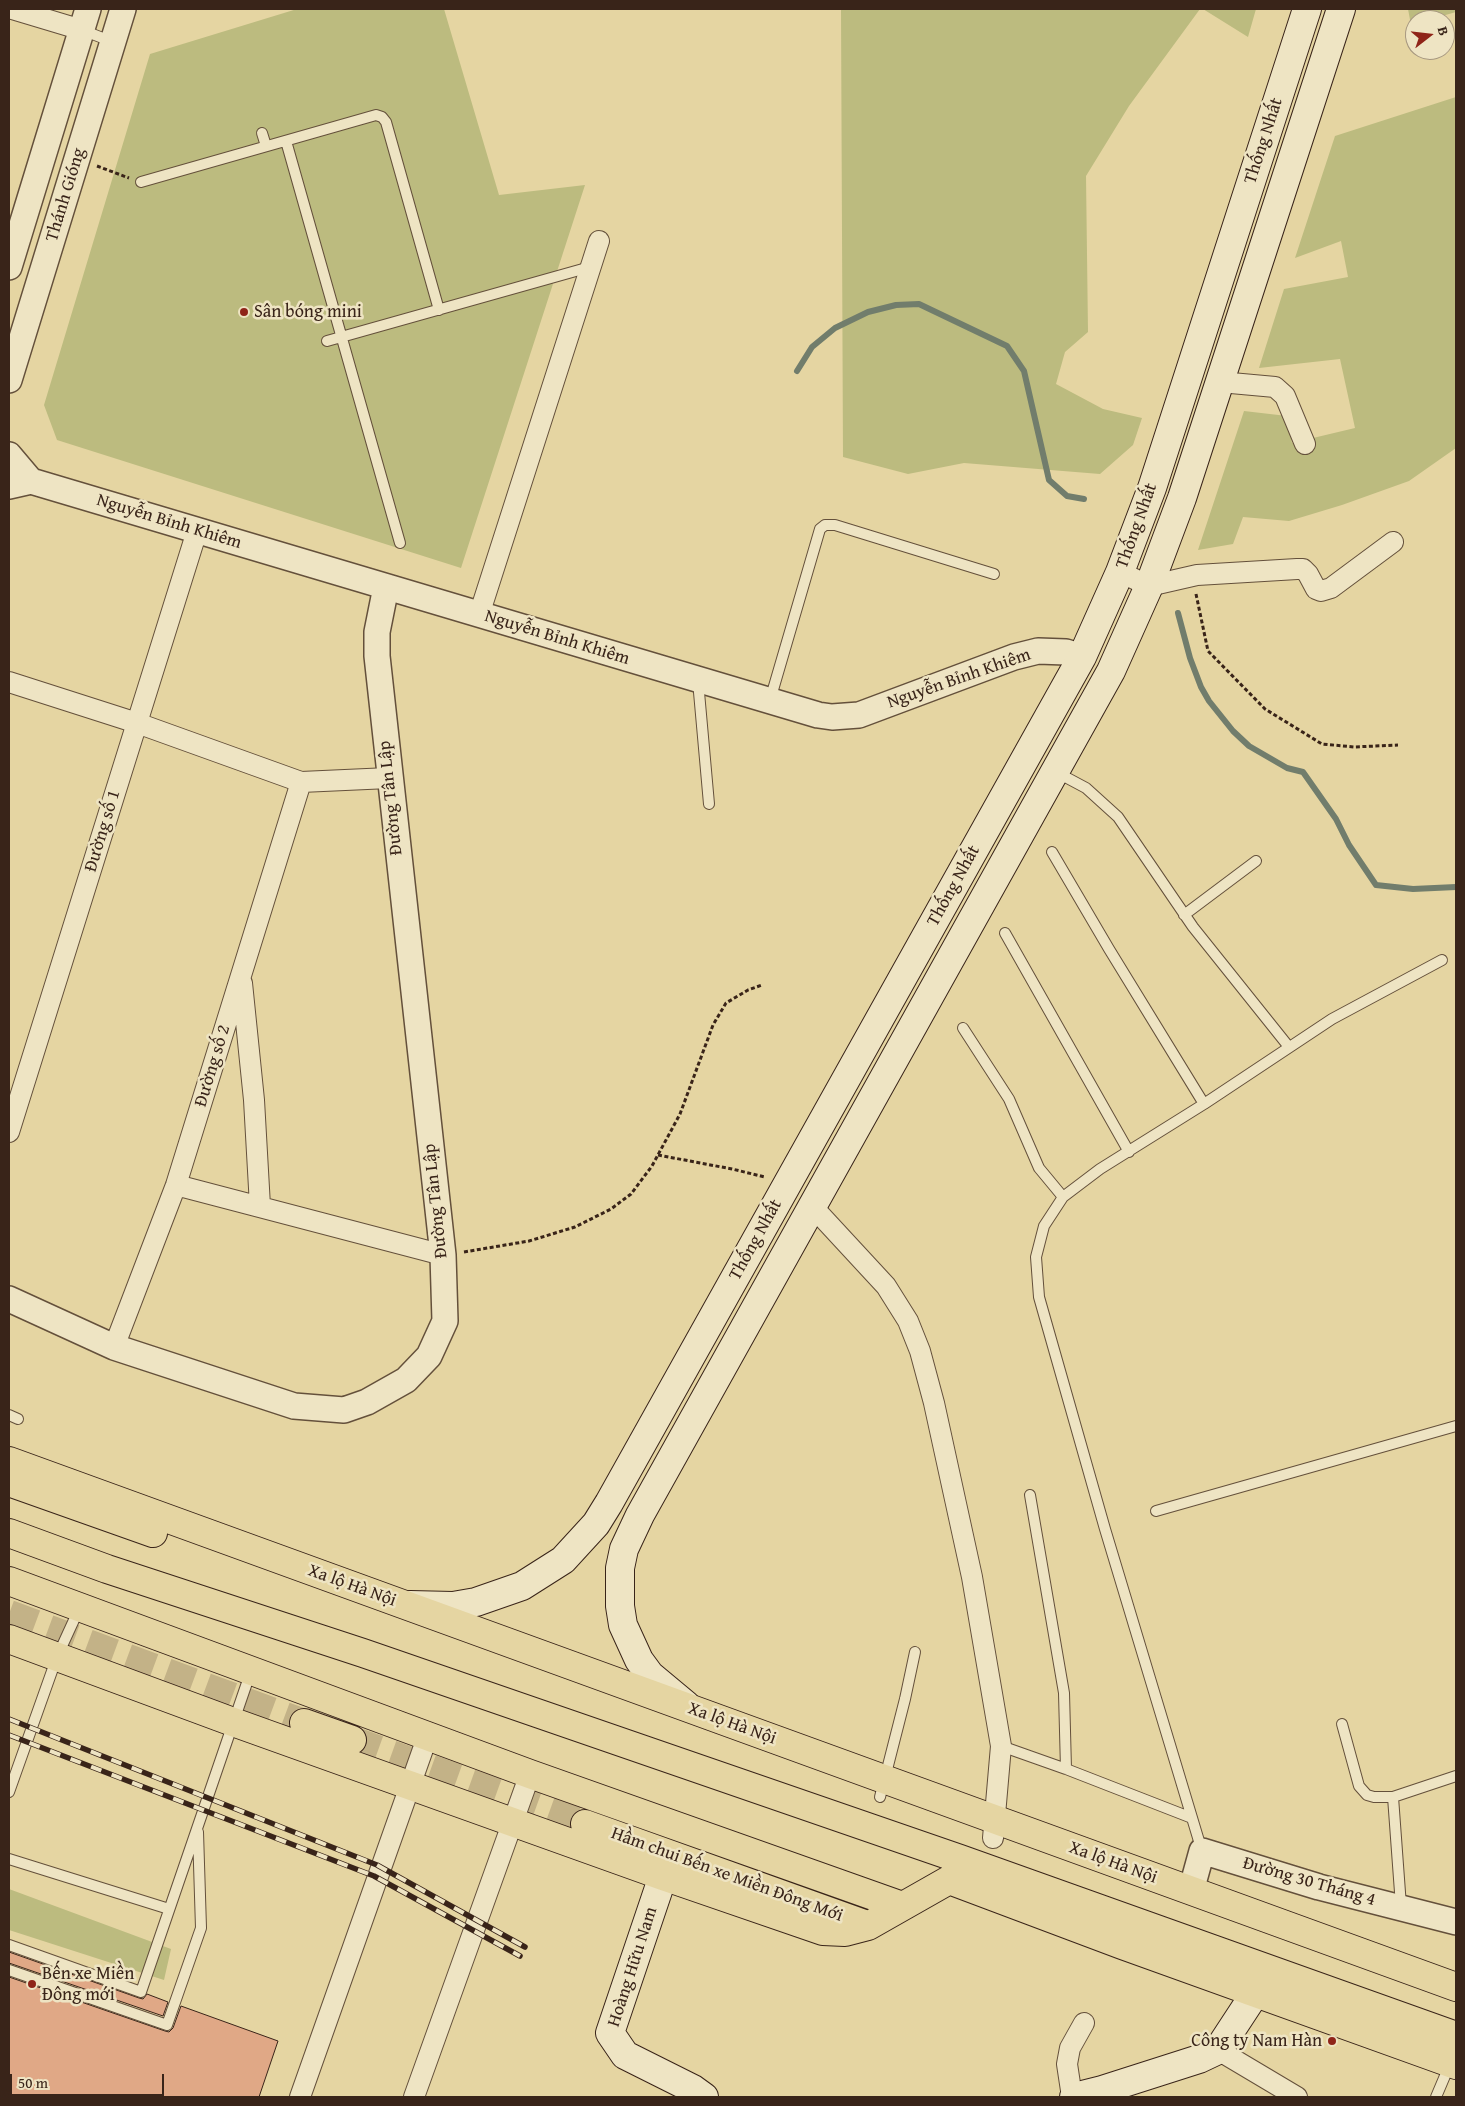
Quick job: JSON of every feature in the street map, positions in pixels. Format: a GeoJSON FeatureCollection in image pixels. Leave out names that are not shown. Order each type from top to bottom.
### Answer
{"type":"FeatureCollection","features":[{"type":"Feature","properties":{"kind":"highway","name":"Xa lộ Hà Nội"},"geometry":{"type":"LineString","coordinates":[[9,1461],[197,1539],[1188,1900],[1456,2006]]}},
{"type":"Feature","properties":{"kind":"highway","name":"Xa lộ Hà Nội"},"geometry":{"type":"LineString","coordinates":[[9,1482],[405,1605],[536,1662],[695,1710],[882,1788]]}},
{"type":"Feature","properties":{"kind":"highway"},"geometry":{"type":"LineString","coordinates":[[9,1533],[107,1569],[364,1653],[954,1869],[1256,1992],[1453,2064]]}},
{"type":"Feature","properties":{"kind":"highway"},"geometry":{"type":"LineString","coordinates":[[9,1581],[530,1774],[902,1906]]}},
{"type":"Feature","properties":{"kind":"highway"},"geometry":{"type":"LineString","coordinates":[[9,1639],[233,1722],[663,1876],[823,1931],[844,1932],[868,1926],[902,1906],[954,1869]]}},
{"type":"Feature","properties":{"kind":"highway"},"geometry":{"type":"LineString","coordinates":[[304,1723],[352,1740]]}},
{"type":"Feature","properties":{"kind":"highway","name":"Hầm chui Bến xe Miền Đông Mới"},"geometry":{"type":"LineString","coordinates":[[586,1824],[868,1926]]}},
{"type":"Feature","properties":{"kind":"highway"},"geometry":{"type":"LineString","coordinates":[[954,1869],[1267,1967],[1456,2036]]}},
{"type":"Feature","properties":{"kind":"highway","name":"Xa lộ Hà Nội"},"geometry":{"type":"LineString","coordinates":[[1188,1900],[1456,1988]]}},
{"type":"Feature","properties":{"kind":"highway"},"geometry":{"type":"LineString","coordinates":[[1256,1992],[1267,1967]]}},
{"type":"Feature","properties":{"kind":"highway"},"geometry":{"type":"LineString","coordinates":[[1341,2023],[1350,1997]]}},
{"type":"Feature","properties":{"kind":"highway"},"geometry":{"type":"LineString","coordinates":[[1373,2035],[1383,2009]]}},
{"type":"Feature","properties":{"kind":"main road","name":"Thống Nhất"},"geometry":{"type":"LineString","coordinates":[[405,1605],[453,1606],[476,1602],[522,1586],[563,1560],[596,1524],[609,1503],[1082,657],[1120,572],[1155,478],[1307,9]]}},
{"type":"Feature","properties":{"kind":"main road","name":"Thống Nhất"},"geometry":{"type":"LineString","coordinates":[[695,1710],[678,1701],[650,1675],[639,1660],[624,1624],[620,1606],[620,1568],[624,1549],[640,1514],[1111,671],[1150,586],[1182,498],[1341,9]]}},
{"type":"Feature","properties":{"kind":"main road"},"geometry":{"type":"LineString","coordinates":[[1082,657],[1111,671]]}},
{"type":"Feature","properties":{"kind":"main road"},"geometry":{"type":"LineString","coordinates":[[609,1503],[640,1514]]}},
{"type":"Feature","properties":{"kind":"main road","name":"Hoàng Hữu Nam"},"geometry":{"type":"LineString","coordinates":[[663,1876],[610,2033],[625,2055],[693,2089],[704,2097]]}},
{"type":"Feature","properties":{"kind":"main road"},"geometry":{"type":"LineString","coordinates":[[1073,2097],[1102,2094],[1218,2050],[1256,1992]]}},
{"type":"Feature","properties":{"kind":"street"},"geometry":{"type":"LineString","coordinates":[[12,9],[85,19]]}},
{"type":"Feature","properties":{"kind":"street","name":"Thánh Gióng"},"geometry":{"type":"LineString","coordinates":[[9,380],[123,9]]}},
{"type":"Feature","properties":{"kind":"street","name":"Thánh Gióng"},"geometry":{"type":"LineString","coordinates":[[9,267],[85,19]]}},
{"type":"Feature","properties":{"kind":"street"},"geometry":{"type":"LineString","coordinates":[[479,615],[599,241]]}},
{"type":"Feature","properties":{"kind":"street"},"geometry":{"type":"LineString","coordinates":[[1220,382],[1275,387],[1285,396],[1305,444]]}},
{"type":"Feature","properties":{"kind":"street","name":"Nguyễn Bỉnh Khiêm"},"geometry":{"type":"LineString","coordinates":[[9,455],[20,484],[197,530],[818,715],[832,717],[859,715],[1014,657],[1038,651],[1066,652],[1082,657]]}},
{"type":"Feature","properties":{"kind":"street","name":"Đường số 1"},"geometry":{"type":"LineString","coordinates":[[9,1132],[197,530]]}},
{"type":"Feature","properties":{"kind":"street"},"geometry":{"type":"LineString","coordinates":[[1120,572],[1150,586],[1192,576],[1296,569],[1303,570],[1308,574],[1316,589],[1321,591],[1331,588],[1393,542]]}},
{"type":"Feature","properties":{"kind":"street","name":"Đường Tân Lập"},"geometry":{"type":"LineString","coordinates":[[9,1299],[114,1347],[294,1406],[344,1410],[367,1402],[406,1380],[429,1356],[445,1321],[442,1255],[376,656],[377,632],[386,587]]}},
{"type":"Feature","properties":{"kind":"street"},"geometry":{"type":"LineString","coordinates":[[9,682],[137,723],[301,782],[389,778]]}},
{"type":"Feature","properties":{"kind":"street","name":"Đường số 2"},"geometry":{"type":"LineString","coordinates":[[114,1347],[176,1185],[301,782]]}},
{"type":"Feature","properties":{"kind":"street"},"geometry":{"type":"LineString","coordinates":[[241,974],[254,1100],[260,1206]]}},
{"type":"Feature","properties":{"kind":"street"},"geometry":{"type":"LineString","coordinates":[[176,1185],[442,1255]]}},
{"type":"Feature","properties":{"kind":"street"},"geometry":{"type":"LineString","coordinates":[[812,1206],[886,1286],[908,1321],[920,1351],[934,1404],[972,1577],[1002,1746],[995,1829]]}},
{"type":"Feature","properties":{"kind":"street"},"geometry":{"type":"LineString","coordinates":[[300,2097],[409,1784],[428,1735]]}},
{"type":"Feature","properties":{"kind":"street"},"geometry":{"type":"LineString","coordinates":[[414,2097],[530,1774]]}},
{"type":"Feature","properties":{"kind":"street"},"geometry":{"type":"LineString","coordinates":[[1188,1900],[1202,1851]]}},
{"type":"Feature","properties":{"kind":"street","name":"Đường 30 Tháng 4"},"geometry":{"type":"LineString","coordinates":[[1202,1851],[1319,1887],[1456,1922]]}},
{"type":"Feature","properties":{"kind":"street"},"geometry":{"type":"LineString","coordinates":[[1073,2097],[1067,2064],[1070,2048],[1084,2023]]}},
{"type":"Feature","properties":{"kind":"street"},"geometry":{"type":"LineString","coordinates":[[1218,2050],[1269,2091],[1296,2097]]}},
{"type":"Feature","properties":{"kind":"lane"},"geometry":{"type":"LineString","coordinates":[[85,19],[113,42]]}},
{"type":"Feature","properties":{"kind":"lane"},"geometry":{"type":"LineString","coordinates":[[141,182],[376,115],[382,117],[386,122],[439,310]]}},
{"type":"Feature","properties":{"kind":"lane"},"geometry":{"type":"LineString","coordinates":[[262,133],[266,146]]}},
{"type":"Feature","properties":{"kind":"lane"},"geometry":{"type":"LineString","coordinates":[[286,141],[400,543]]}},
{"type":"Feature","properties":{"kind":"lane"},"geometry":{"type":"LineString","coordinates":[[327,341],[590,267]]}},
{"type":"Feature","properties":{"kind":"lane"},"geometry":{"type":"LineString","coordinates":[[770,701],[820,529],[835,525],[994,574]]}},
{"type":"Feature","properties":{"kind":"lane"},"geometry":{"type":"LineString","coordinates":[[698,680],[709,804]]}},
{"type":"Feature","properties":{"kind":"lane"},"geometry":{"type":"LineString","coordinates":[[1055,772],[1086,788],[1118,817],[1184,915],[1289,1048]]}},
{"type":"Feature","properties":{"kind":"lane"},"geometry":{"type":"LineString","coordinates":[[1052,852],[1204,1104]]}},
{"type":"Feature","properties":{"kind":"lane"},"geometry":{"type":"LineString","coordinates":[[1184,915],[1256,861]]}},
{"type":"Feature","properties":{"kind":"lane"},"geometry":{"type":"LineString","coordinates":[[1005,933],[1129,1152]]}},
{"type":"Feature","properties":{"kind":"lane"},"geometry":{"type":"LineString","coordinates":[[1202,1851],[1039,1297],[1036,1257],[1044,1226],[1062,1196],[1100,1169],[1204,1104],[1332,1019],[1442,960]]}},
{"type":"Feature","properties":{"kind":"lane"},"geometry":{"type":"LineString","coordinates":[[963,1028],[1009,1099],[1039,1168],[1062,1196]]}},
{"type":"Feature","properties":{"kind":"lane"},"geometry":{"type":"LineString","coordinates":[[1156,1511],[1456,1426]]}},
{"type":"Feature","properties":{"kind":"lane"},"geometry":{"type":"LineString","coordinates":[[1030,1496],[1064,1694],[1066,1768]]}},
{"type":"Feature","properties":{"kind":"lane"},"geometry":{"type":"LineString","coordinates":[[9,1792],[57,1657],[80,1607]]}},
{"type":"Feature","properties":{"kind":"lane"},"geometry":{"type":"LineString","coordinates":[[882,1788],[915,1652]]}},
{"type":"Feature","properties":{"kind":"lane"},"geometry":{"type":"LineString","coordinates":[[9,1945],[141,1992],[251,1671]]}},
{"type":"Feature","properties":{"kind":"lane"},"geometry":{"type":"LineString","coordinates":[[1342,1724],[1359,1786],[1367,1795],[1393,1797],[1456,1776]]}},
{"type":"Feature","properties":{"kind":"lane"},"geometry":{"type":"LineString","coordinates":[[1002,1746],[1066,1768],[1192,1818]]}},
{"type":"Feature","properties":{"kind":"lane"},"geometry":{"type":"LineString","coordinates":[[1393,1797],[1401,1907]]}},
{"type":"Feature","properties":{"kind":"lane"},"geometry":{"type":"LineString","coordinates":[[9,1970],[167,2025],[200,1928],[198,1825]]}},
{"type":"Feature","properties":{"kind":"lane"},"geometry":{"type":"LineString","coordinates":[[9,1859],[169,1909]]}},
{"type":"Feature","properties":{"kind":"lane"},"geometry":{"type":"LineString","coordinates":[[1436,2097],[1453,2064]]}},
{"type":"Feature","properties":{"kind":"path"},"geometry":{"type":"LineString","coordinates":[[77,158],[141,182]]}},
{"type":"Feature","properties":{"kind":"path"},"geometry":{"type":"LineString","coordinates":[[1192,576],[1208,651],[1265,709],[1322,744],[1354,747],[1398,744]]}},
{"type":"Feature","properties":{"kind":"path"},"geometry":{"type":"LineString","coordinates":[[442,1255],[529,1241],[591,1220],[611,1210],[631,1194],[658,1155],[680,1114],[713,1025],[726,1003],[748,990],[762,985]]}},
{"type":"Feature","properties":{"kind":"path"},"geometry":{"type":"LineString","coordinates":[[658,1155],[750,1173],[787,1185]]}},
{"type":"Feature","properties":{"kind":"shaded area"},"geometry":{"type":"Polygon","coordinates":[[[297,9],[444,9],[499,195],[585,185],[461,568],[57,440],[44,405],[150,54],[297,9]]]}},
{"type":"Feature","properties":{"kind":"shaded area"},"geometry":{"type":"Polygon","coordinates":[[[841,9],[1200,9],[1129,106],[1086,176],[1088,332],[1065,352],[1056,384],[1103,409],[1142,418],[1133,445],[1100,474],[964,463],[908,474],[843,457],[841,9]]]}},
{"type":"Feature","properties":{"kind":"shaded area"},"geometry":{"type":"Polygon","coordinates":[[[1203,9],[1256,9],[1248,37],[1203,9]]]}},
{"type":"Feature","properties":{"kind":"shaded area"},"geometry":{"type":"Polygon","coordinates":[[[1456,9],[1456,12],[1455,10],[1408,10],[1456,9]]]}},
{"type":"Feature","properties":{"kind":"shaded area"},"geometry":{"type":"Polygon","coordinates":[[[1456,97],[1456,448],[1409,481],[1342,505],[1289,521],[1243,517],[1233,544],[1198,550],[1244,411],[1287,416],[1292,443],[1355,428],[1340,359],[1259,368],[1284,289],[1348,277],[1341,241],[1295,258],[1335,136],[1456,97]]]}},
{"type":"Feature","properties":{"kind":"shaded area"},"geometry":{"type":"Polygon","coordinates":[[[9,1889],[171,1949],[164,1980],[9,1930],[9,1889]]]}},
{"type":"Feature","properties":{"kind":"building"},"geometry":{"type":"Polygon","coordinates":[[[9,1952],[139,1998],[143,1999],[147,1994],[168,2002],[163,2016],[9,1963],[9,1952]]]}},
{"type":"Feature","properties":{"kind":"building"},"geometry":{"type":"Polygon","coordinates":[[[9,1977],[169,2032],[173,2028],[181,2006],[278,2041],[259,2097],[9,2097],[9,1977]]]}},
{"type":"Feature","properties":{"kind":"waterway"},"geometry":{"type":"LineString","coordinates":[[797,371],[812,347],[835,328],[868,312],[896,305],[919,304],[1007,346],[1024,371],[1049,480],[1067,496],[1084,499]]}},
{"type":"Feature","properties":{"kind":"waterway"},"geometry":{"type":"LineString","coordinates":[[1178,613],[1190,658],[1201,687],[1209,701],[1233,731],[1249,746],[1287,768],[1303,772],[1336,819],[1349,845],[1376,885],[1413,889],[1456,887]]}},
{"type":"Feature","properties":{"kind":"tunnel"},"geometry":{"type":"LineString","coordinates":[[9,1614],[304,1723]]}},
{"type":"Feature","properties":{"kind":"tunnel"},"geometry":{"type":"LineString","coordinates":[[352,1740],[585,1824]]}},
{"type":"Feature","properties":{"kind":"railway"},"geometry":{"type":"LineString","coordinates":[[9,1719],[377,1865],[525,1947]]}},
{"type":"Feature","properties":{"kind":"railway"},"geometry":{"type":"LineString","coordinates":[[9,1735],[374,1876],[520,1956]]}},
{"type":"Feature","properties":{"kind":"place","name":"Sân bóng mini"},"geometry":{"type":"Point","coordinates":[244,312]}},
{"type":"Feature","properties":{"kind":"place","name":"Bến xe Miền Đông mới"},"geometry":{"type":"Point","coordinates":[32,1984]}},
{"type":"Feature","properties":{"kind":"place","name":"Công ty Nam Hàn"},"geometry":{"type":"Point","coordinates":[1332,2041]}}]}
